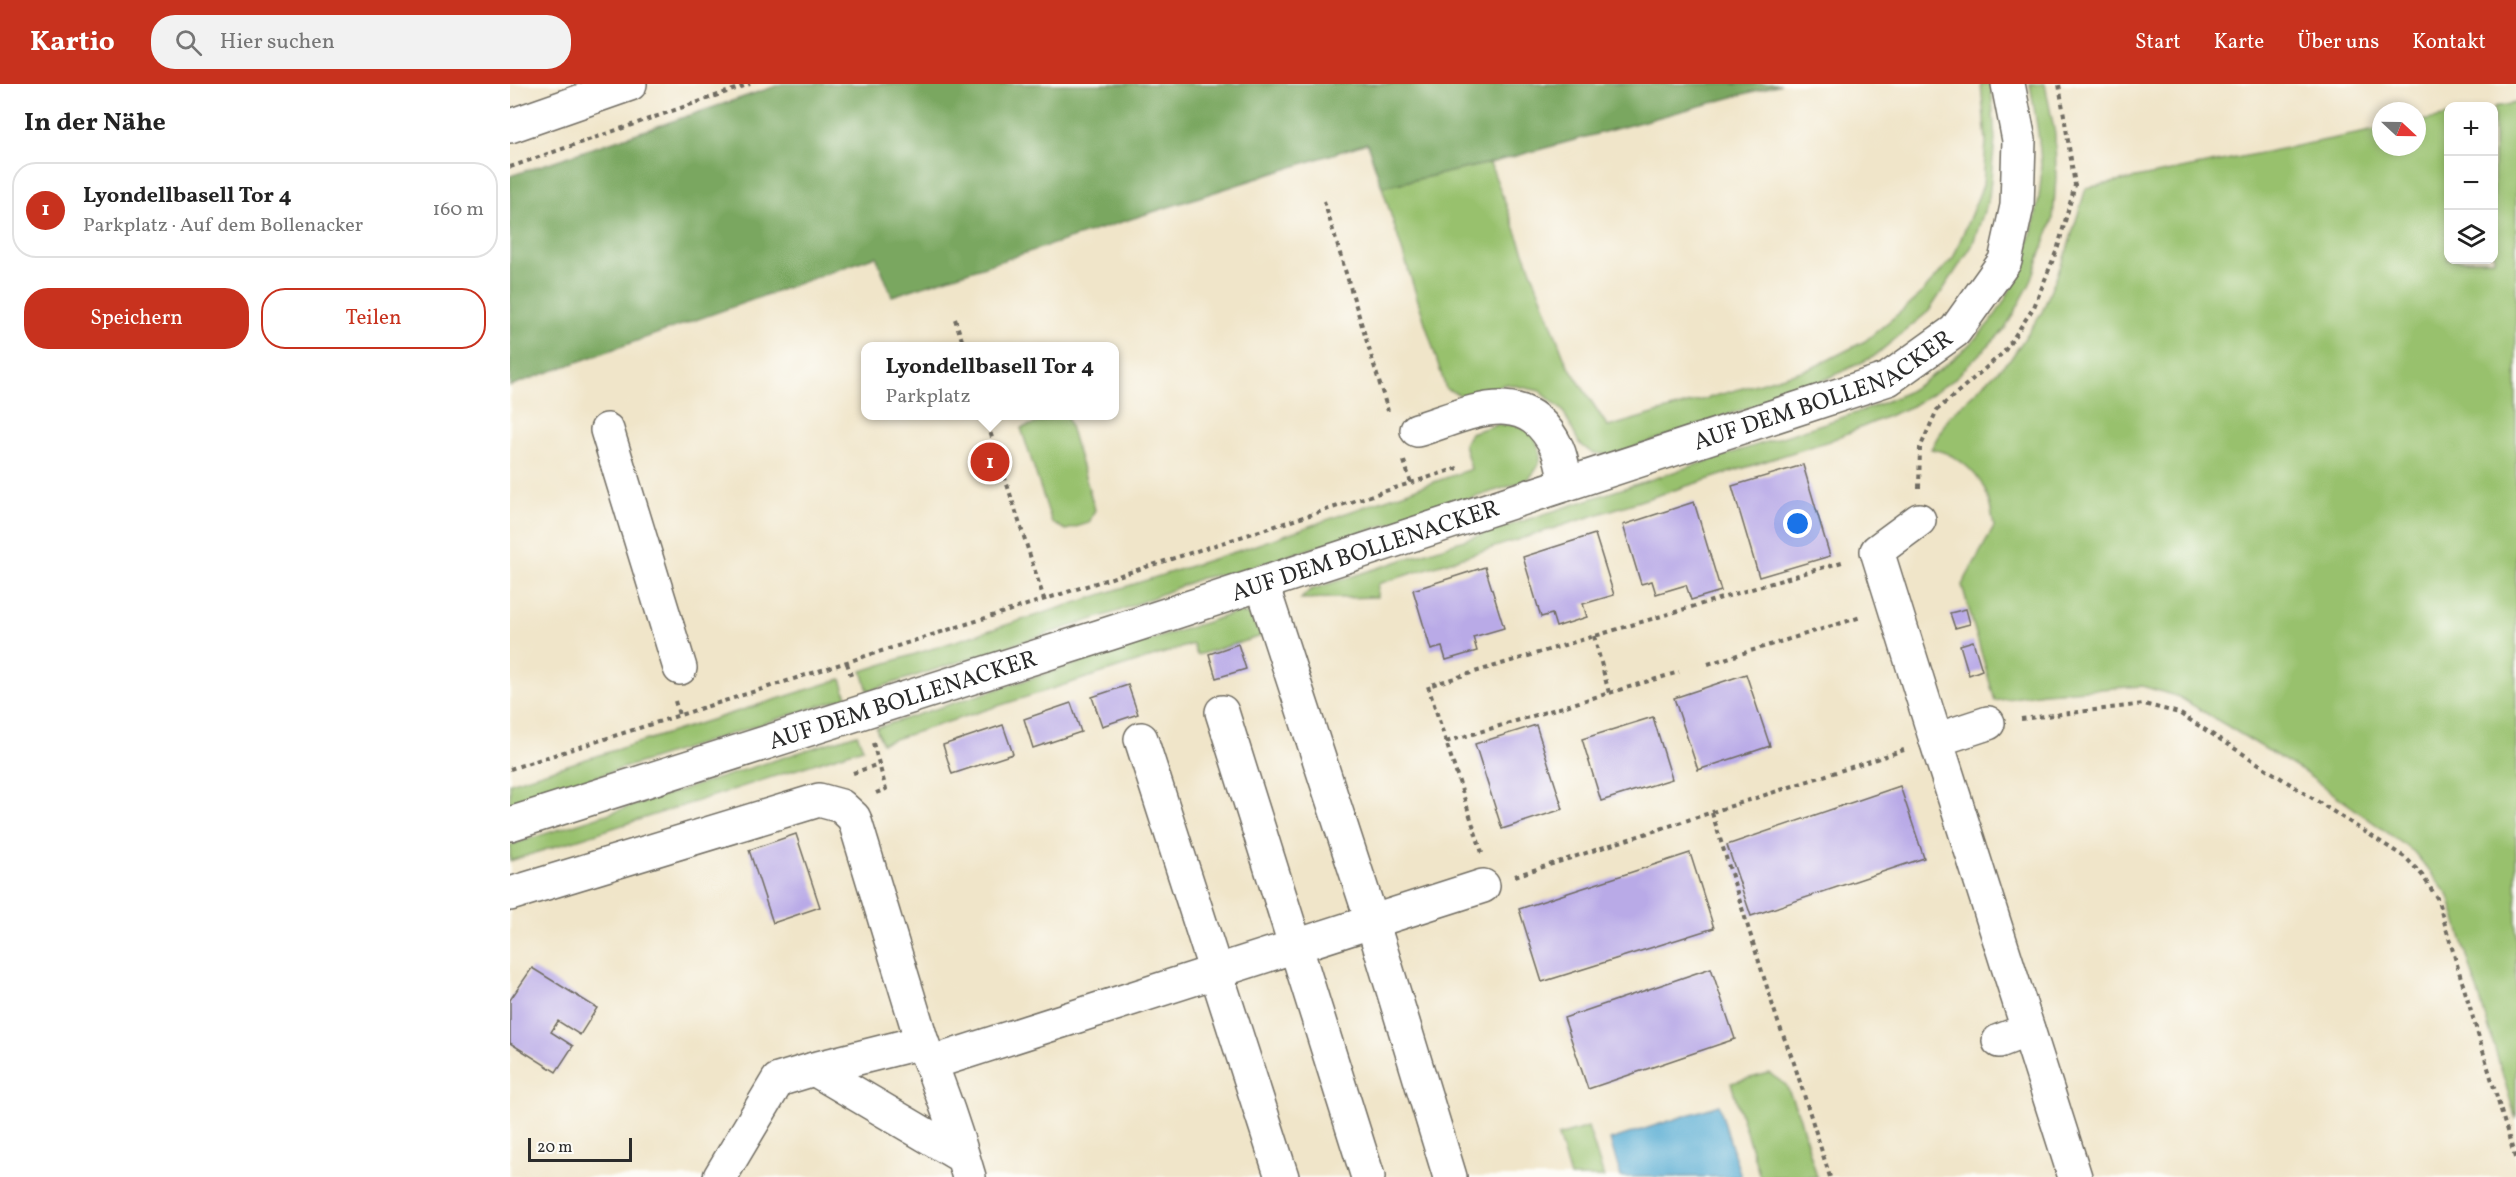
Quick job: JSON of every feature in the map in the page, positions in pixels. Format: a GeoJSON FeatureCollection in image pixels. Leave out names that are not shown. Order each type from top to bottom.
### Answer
{"type":"FeatureCollection","features":[{"type":"Feature","properties":{"kind":"street"},"geometry":{"type":"LineString","coordinates":[[510,126],[630,84]]}},
{"type":"Feature","properties":{"kind":"street","name":"AUF DEM BOLLENACKER"},"geometry":{"type":"LineString","coordinates":[[510,824],[1262,584],[1888,379],[1956,331],[2005,261],[2018,206],[2019,140],[2008,84]]}},
{"type":"Feature","properties":{"kind":"street"},"geometry":{"type":"LineString","coordinates":[[1403,433],[1491,407],[1519,409],[1541,424],[1558,449],[1566,484]]}},
{"type":"Feature","properties":{"kind":"street"},"geometry":{"type":"LineString","coordinates":[[607,430],[680,668]]}},
{"type":"Feature","properties":{"kind":"street"},"geometry":{"type":"LineString","coordinates":[[1919,520],[1877,551],[1936,740],[2013,1035],[2074,1177]]}},
{"type":"Feature","properties":{"kind":"street"},"geometry":{"type":"LineString","coordinates":[[1262,584],[1372,921],[1450,1177]]}},
{"type":"Feature","properties":{"kind":"street"},"geometry":{"type":"LineString","coordinates":[[1222,712],[1368,1177]]}},
{"type":"Feature","properties":{"kind":"street"},"geometry":{"type":"LineString","coordinates":[[1936,740],[1988,723]]}},
{"type":"Feature","properties":{"kind":"street"},"geometry":{"type":"LineString","coordinates":[[1141,739],[1282,1177]]}},
{"type":"Feature","properties":{"kind":"street"},"geometry":{"type":"LineString","coordinates":[[518,891],[819,800],[841,806],[854,818],[927,1052],[966,1167]]}},
{"type":"Feature","properties":{"kind":"street"},"geometry":{"type":"LineString","coordinates":[[720,1177],[778,1080],[814,1069],[927,1052],[1216,972],[1488,885]]}},
{"type":"Feature","properties":{"kind":"street"},"geometry":{"type":"LineString","coordinates":[[814,1069],[966,1167]]}},
{"type":"Feature","properties":{"kind":"path"},"geometry":{"type":"LineString","coordinates":[[510,167],[750,84]]}},
{"type":"Feature","properties":{"kind":"path"},"geometry":{"type":"LineString","coordinates":[[1323,201],[1403,433],[1411,483]]}},
{"type":"Feature","properties":{"kind":"path"},"geometry":{"type":"LineString","coordinates":[[955,319],[962,342]]}},
{"type":"Feature","properties":{"kind":"path"},"geometry":{"type":"LineString","coordinates":[[986,420],[1044,599]]}},
{"type":"Feature","properties":{"kind":"path"},"geometry":{"type":"LineString","coordinates":[[510,769],[1461,467]]}},
{"type":"Feature","properties":{"kind":"path"},"geometry":{"type":"LineString","coordinates":[[1877,551],[1428,686],[1488,885],[1936,740]]}},
{"type":"Feature","properties":{"kind":"path"},"geometry":{"type":"LineString","coordinates":[[1708,664],[1894,608]]}},
{"type":"Feature","properties":{"kind":"path"},"geometry":{"type":"LineString","coordinates":[[1594,636],[1609,693]]}},
{"type":"Feature","properties":{"kind":"path"},"geometry":{"type":"LineString","coordinates":[[847,663],[851,676]]}},
{"type":"Feature","properties":{"kind":"path"},"geometry":{"type":"LineString","coordinates":[[1446,742],[1679,672]]}},
{"type":"Feature","properties":{"kind":"path"},"geometry":{"type":"LineString","coordinates":[[1988,723],[2144,704],[2179,713],[2406,858],[2422,874],[2437,898],[2516,1161]]}},
{"type":"Feature","properties":{"kind":"path"},"geometry":{"type":"LineString","coordinates":[[877,793],[886,789],[879,764]]}},
{"type":"Feature","properties":{"kind":"path"},"geometry":{"type":"LineString","coordinates":[[1712,813],[1830,1177]]}},
{"type":"Feature","properties":{"kind":"green space"},"geometry":{"type":"Polygon","coordinates":[[[782,84],[1781,84],[1490,163],[1382,187],[1367,143],[892,296],[876,256],[510,386],[510,176],[782,84]]]}},
{"type":"Feature","properties":{"kind":"green space"},"geometry":{"type":"Polygon","coordinates":[[[1981,84],[1991,84],[1995,140],[1989,197],[1972,246],[1929,311],[1873,357],[1809,387],[1611,455],[1592,453],[1579,443],[1563,411],[1540,391],[1507,384],[1461,395],[1446,389],[1382,187],[1490,163],[1566,362],[1608,427],[1812,368],[1865,341],[1915,300],[1953,258],[1983,185],[1986,141],[1981,84]]]}},
{"type":"Feature","properties":{"kind":"green space"},"geometry":{"type":"Polygon","coordinates":[[[2030,84],[2045,84],[2055,134],[2056,177],[2053,219],[2030,284],[2005,329],[1952,381],[1912,406],[1829,441],[1378,584],[1377,597],[1301,599],[1310,590],[1865,410],[1902,395],[1919,385],[1963,351],[1991,321],[2001,307],[2018,272],[2036,215],[2041,179],[2039,143],[2030,84]]]}},
{"type":"Feature","properties":{"kind":"green space"},"geometry":{"type":"Polygon","coordinates":[[[2516,103],[2516,1119],[2449,896],[2414,852],[2302,771],[2179,697],[2142,686],[2044,693],[1995,701],[1962,585],[1994,527],[1990,503],[1981,482],[1969,469],[1955,458],[1931,449],[1948,418],[2012,357],[2042,312],[2067,250],[2086,188],[2372,131],[2372,156],[2426,156],[2426,120],[2444,117],[2444,264],[2498,264],[2498,106],[2516,103]]]}},
{"type":"Feature","properties":{"kind":"green space"},"geometry":{"type":"Polygon","coordinates":[[[1047,420],[1068,420],[1095,510],[1089,523],[1066,530],[1052,523],[1021,428],[1047,420]]]}},
{"type":"Feature","properties":{"kind":"green space"},"geometry":{"type":"Polygon","coordinates":[[[1499,424],[1516,425],[1534,434],[1540,459],[1536,469],[1526,481],[1236,572],[1201,578],[1119,611],[868,691],[862,671],[1250,547],[1471,469],[1464,444],[1470,433],[1499,424]]]}},
{"type":"Feature","properties":{"kind":"green space"},"geometry":{"type":"Polygon","coordinates":[[[1235,613],[1248,614],[1262,636],[1197,655],[1193,644],[882,743],[876,728],[1235,613]]]}},
{"type":"Feature","properties":{"kind":"green space"},"geometry":{"type":"Polygon","coordinates":[[[841,679],[847,697],[510,804],[510,783],[841,679]]]}},
{"type":"Feature","properties":{"kind":"green space"},"geometry":{"type":"Polygon","coordinates":[[[857,734],[863,748],[510,861],[510,845],[857,734]]]}},
{"type":"Feature","properties":{"kind":"green space"},"geometry":{"type":"Polygon","coordinates":[[[1769,1073],[1786,1085],[1799,1115],[1817,1177],[1760,1177],[1731,1083],[1769,1073]]]}},
{"type":"Feature","properties":{"kind":"green space"},"geometry":{"type":"Polygon","coordinates":[[[1588,1127],[1604,1177],[1570,1177],[1558,1136],[1588,1127]]]}},
{"type":"Feature","properties":{"kind":"water"},"geometry":{"type":"Polygon","coordinates":[[[1719,1105],[1741,1177],[1621,1177],[1610,1140],[1719,1105]]]}},
{"type":"Feature","properties":{"kind":"building"},"geometry":{"type":"Polygon","coordinates":[[[1803,465],[1830,556],[1759,577],[1732,486],[1803,465]]]}},
{"type":"Feature","properties":{"kind":"building"},"geometry":{"type":"Polygon","coordinates":[[[1694,502],[1721,591],[1691,600],[1686,585],[1656,594],[1652,581],[1641,584],[1623,525],[1694,502]]]}},
{"type":"Feature","properties":{"kind":"building"},"geometry":{"type":"Polygon","coordinates":[[[1595,534],[1614,595],[1583,604],[1587,617],[1556,627],[1552,614],[1541,617],[1523,557],[1595,534]]]}},
{"type":"Feature","properties":{"kind":"building"},"geometry":{"type":"Polygon","coordinates":[[[1485,567],[1504,628],[1473,637],[1477,651],[1446,660],[1442,647],[1431,650],[1413,590],[1485,567]]]}},
{"type":"Feature","properties":{"kind":"building"},"geometry":{"type":"Polygon","coordinates":[[[1966,609],[1970,624],[1955,628],[1950,613],[1966,609]]]}},
{"type":"Feature","properties":{"kind":"building"},"geometry":{"type":"Polygon","coordinates":[[[1973,641],[1982,670],[1969,675],[1960,645],[1973,641]]]}},
{"type":"Feature","properties":{"kind":"building"},"geometry":{"type":"Polygon","coordinates":[[[1238,644],[1246,669],[1216,678],[1209,654],[1238,644]]]}},
{"type":"Feature","properties":{"kind":"building"},"geometry":{"type":"Polygon","coordinates":[[[1746,674],[1770,746],[1698,770],[1674,698],[1746,674]]]}},
{"type":"Feature","properties":{"kind":"building"},"geometry":{"type":"Polygon","coordinates":[[[1128,685],[1138,714],[1102,726],[1092,697],[1128,685]]]}},
{"type":"Feature","properties":{"kind":"building"},"geometry":{"type":"Polygon","coordinates":[[[1071,703],[1081,732],[1033,748],[1024,719],[1071,703]]]}},
{"type":"Feature","properties":{"kind":"building"},"geometry":{"type":"Polygon","coordinates":[[[1653,717],[1672,779],[1601,801],[1582,739],[1653,717]]]}},
{"type":"Feature","properties":{"kind":"building"},"geometry":{"type":"Polygon","coordinates":[[[1003,725],[1013,754],[952,774],[943,745],[1003,725]]]}},
{"type":"Feature","properties":{"kind":"building"},"geometry":{"type":"Polygon","coordinates":[[[1536,725],[1563,809],[1502,829],[1475,744],[1536,725]]]}},
{"type":"Feature","properties":{"kind":"building"},"geometry":{"type":"Polygon","coordinates":[[[1900,786],[1924,858],[1751,916],[1727,845],[1900,786]]]}},
{"type":"Feature","properties":{"kind":"building"},"geometry":{"type":"Polygon","coordinates":[[[796,834],[820,907],[773,923],[749,850],[796,834]]]}},
{"type":"Feature","properties":{"kind":"building"},"geometry":{"type":"Polygon","coordinates":[[[1690,853],[1714,928],[1542,982],[1519,909],[1690,853]]]}},
{"type":"Feature","properties":{"kind":"building"},"geometry":{"type":"Polygon","coordinates":[[[532,968],[597,1008],[580,1035],[558,1021],[551,1032],[573,1046],[556,1072],[510,1043],[510,1000],[532,968]]]}},
{"type":"Feature","properties":{"kind":"building"},"geometry":{"type":"Polygon","coordinates":[[[1711,968],[1735,1039],[1588,1089],[1564,1018],[1711,968]]]}},
{"type":"Feature","properties":{"kind":"place","name":"Lyondellbasell Tor 4"},"geometry":{"type":"Point","coordinates":[990,462]}}]}
